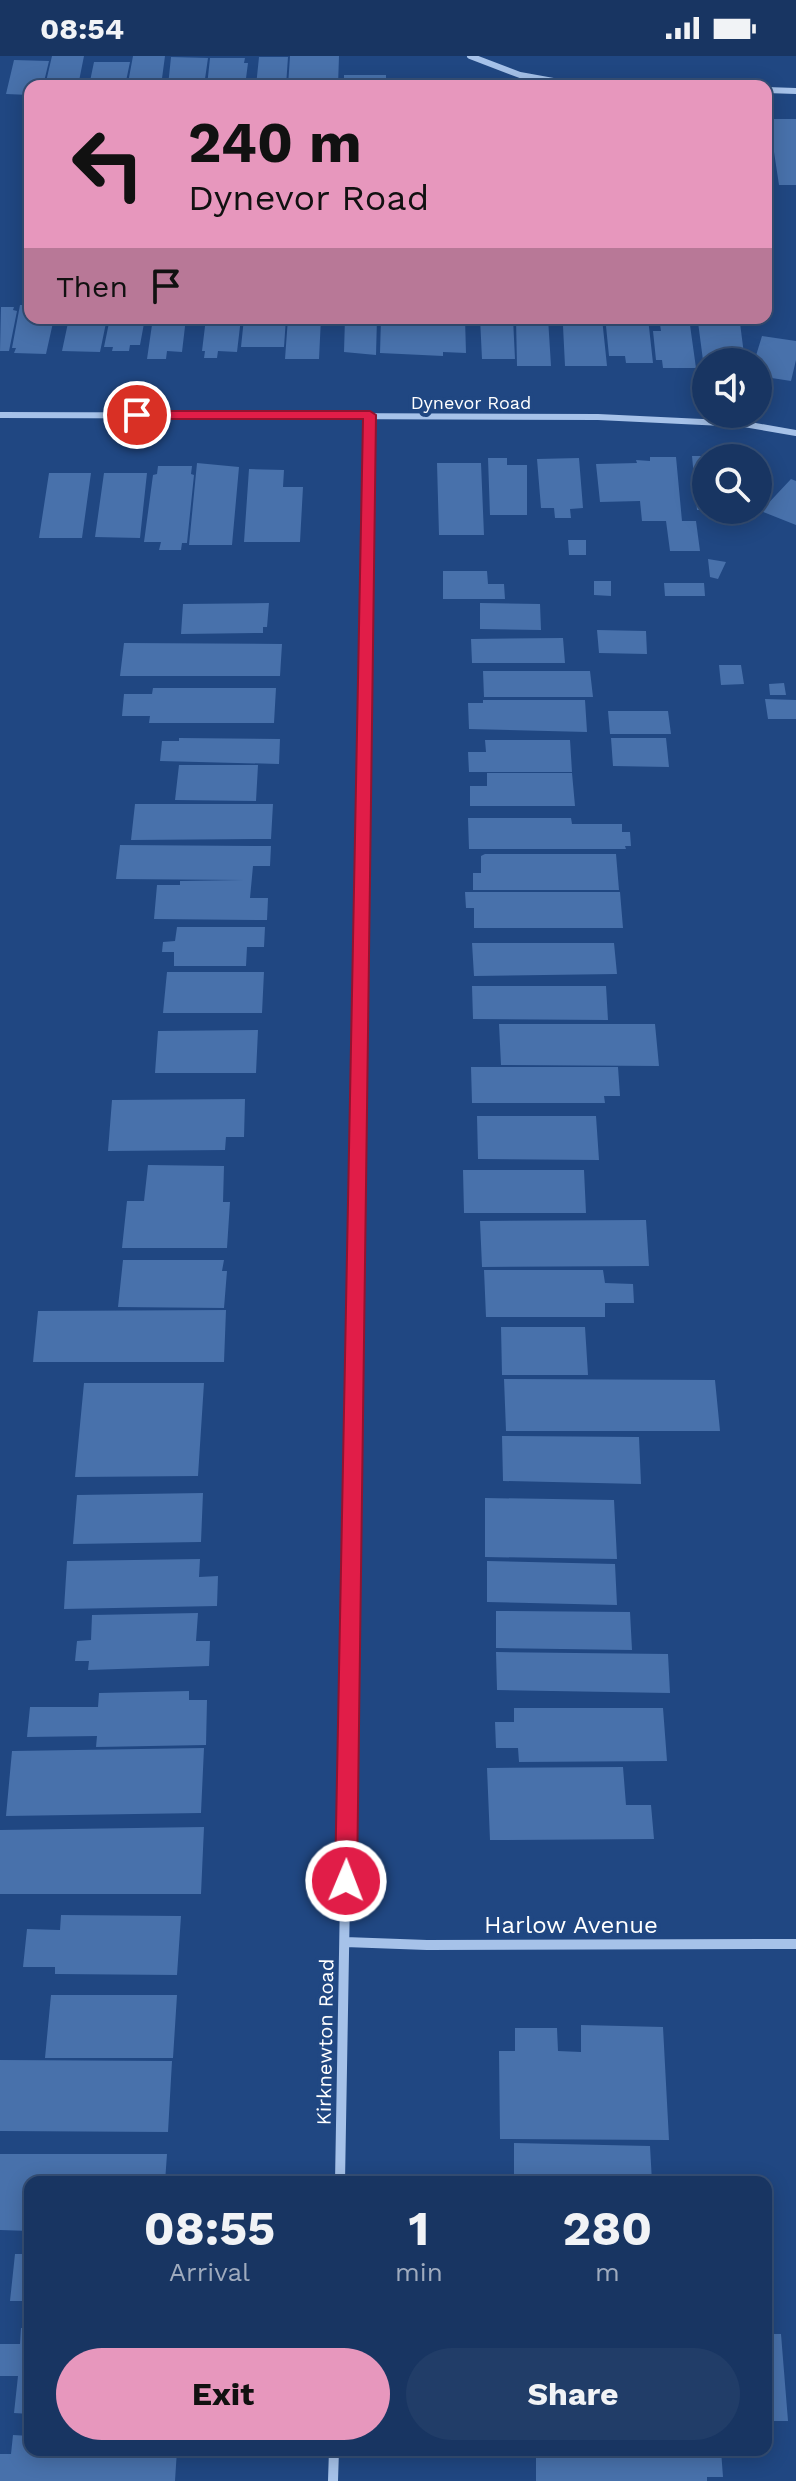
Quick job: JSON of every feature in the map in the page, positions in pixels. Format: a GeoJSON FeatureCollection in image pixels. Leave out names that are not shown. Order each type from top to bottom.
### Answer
{"type":"FeatureCollection","features":[{"type":"Feature","properties":{"kind":"street"},"geometry":{"type":"LineString","coordinates":[[470,56],[520,75],[548,80]]}},
{"type":"Feature","properties":{"kind":"street"},"geometry":{"type":"LineString","coordinates":[[772,90],[796,91]]}},
{"type":"Feature","properties":{"kind":"street","name":"Dynevor Road"},"geometry":{"type":"LineString","coordinates":[[0,415],[670,419],[744,424],[796,433]]}},
{"type":"Feature","properties":{"kind":"street","name":"Kirknewton Road"},"geometry":{"type":"LineString","coordinates":[[340,2176],[370,415]]}},
{"type":"Feature","properties":{"kind":"street","name":"Harlow Avenue"},"geometry":{"type":"LineString","coordinates":[[345,1942],[427,1945],[796,1944]]}},
{"type":"Feature","properties":{"kind":"street"},"geometry":{"type":"LineString","coordinates":[[333,2481],[334,2456]]}},
{"type":"Feature","properties":{"kind":"building"},"geometry":{"type":"Polygon","coordinates":[[[52,56],[84,56],[79,80],[46,80],[52,56]]]}},
{"type":"Feature","properties":{"kind":"building"},"geometry":{"type":"Polygon","coordinates":[[[133,56],[165,56],[162,80],[129,80],[133,56]]]}},
{"type":"Feature","properties":{"kind":"building"},"geometry":{"type":"Polygon","coordinates":[[[290,56],[339,56],[338,80],[288,80],[290,56]]]}},
{"type":"Feature","properties":{"kind":"building"},"geometry":{"type":"Polygon","coordinates":[[[171,57],[208,58],[205,80],[169,80],[171,57]]]}},
{"type":"Feature","properties":{"kind":"building"},"geometry":{"type":"Polygon","coordinates":[[[259,57],[288,57],[286,80],[257,80],[259,57]]]}},
{"type":"Feature","properties":{"kind":"building"},"geometry":{"type":"Polygon","coordinates":[[[210,58],[245,58],[244,63],[248,63],[246,80],[208,80],[210,58]]]}},
{"type":"Feature","properties":{"kind":"building"},"geometry":{"type":"Polygon","coordinates":[[[14,60],[49,61],[44,80],[24,80],[24,95],[6,94],[14,60]]]}},
{"type":"Feature","properties":{"kind":"building"},"geometry":{"type":"Polygon","coordinates":[[[94,62],[130,62],[126,80],[90,80],[94,62]]]}},
{"type":"Feature","properties":{"kind":"building"},"geometry":{"type":"Polygon","coordinates":[[[344,75],[386,75],[386,80],[344,80],[344,75]]]}},
{"type":"Feature","properties":{"kind":"building"},"geometry":{"type":"Polygon","coordinates":[[[772,119],[796,119],[796,185],[779,185],[772,119]]]}},
{"type":"Feature","properties":{"kind":"building"},"geometry":{"type":"Polygon","coordinates":[[[20,305],[24,305],[24,324],[53,324],[46,354],[14,353],[16,348],[12,348],[20,305]]]}},
{"type":"Feature","properties":{"kind":"building"},"geometry":{"type":"Polygon","coordinates":[[[1,307],[14,307],[13,310],[17,311],[9,351],[0,351],[1,307]]]}},
{"type":"Feature","properties":{"kind":"building"},"geometry":{"type":"Polygon","coordinates":[[[68,324],[106,324],[100,352],[62,351],[68,324]]]}},
{"type":"Feature","properties":{"kind":"building"},"geometry":{"type":"Polygon","coordinates":[[[109,324],[144,324],[140,345],[130,345],[129,351],[112,351],[113,347],[104,347],[109,324]]]}},
{"type":"Feature","properties":{"kind":"building"},"geometry":{"type":"Polygon","coordinates":[[[152,324],[185,324],[182,352],[167,351],[166,359],[147,359],[152,324]]]}},
{"type":"Feature","properties":{"kind":"building"},"geometry":{"type":"Polygon","coordinates":[[[205,324],[240,324],[237,352],[218,351],[217,358],[204,358],[205,351],[202,351],[205,324]]]}},
{"type":"Feature","properties":{"kind":"building"},"geometry":{"type":"Polygon","coordinates":[[[243,324],[286,324],[284,347],[241,347],[243,324]]]}},
{"type":"Feature","properties":{"kind":"building"},"geometry":{"type":"Polygon","coordinates":[[[288,324],[321,324],[319,359],[285,359],[288,324]]]}},
{"type":"Feature","properties":{"kind":"building"},"geometry":{"type":"Polygon","coordinates":[[[345,324],[377,324],[376,355],[344,352],[345,324]]]}},
{"type":"Feature","properties":{"kind":"building"},"geometry":{"type":"Polygon","coordinates":[[[381,324],[465,324],[466,353],[443,352],[443,356],[380,353],[381,324]]]}},
{"type":"Feature","properties":{"kind":"building"},"geometry":{"type":"Polygon","coordinates":[[[480,324],[513,324],[515,359],[482,359],[480,324]]]}},
{"type":"Feature","properties":{"kind":"building"},"geometry":{"type":"Polygon","coordinates":[[[516,324],[548,324],[551,366],[517,366],[516,324]]]}},
{"type":"Feature","properties":{"kind":"building"},"geometry":{"type":"Polygon","coordinates":[[[603,324],[607,366],[565,366],[563,326],[603,324]]]}},
{"type":"Feature","properties":{"kind":"building"},"geometry":{"type":"Polygon","coordinates":[[[649,324],[653,363],[626,363],[625,356],[609,356],[606,326],[649,324]]]}},
{"type":"Feature","properties":{"kind":"building"},"geometry":{"type":"Polygon","coordinates":[[[660,324],[690,324],[692,368],[663,368],[662,360],[656,360],[653,331],[661,331],[660,324]]]}},
{"type":"Feature","properties":{"kind":"building"},"geometry":{"type":"Polygon","coordinates":[[[698,324],[740,324],[743,348],[701,348],[698,324]]]}},
{"type":"Feature","properties":{"kind":"building"},"geometry":{"type":"Polygon","coordinates":[[[762,336],[796,341],[791,381],[772,378],[772,348],[758,348],[762,336]]]}},
{"type":"Feature","properties":{"kind":"building"},"geometry":{"type":"Polygon","coordinates":[[[650,457],[676,457],[682,521],[696,524],[700,551],[670,551],[666,521],[642,521],[640,501],[600,502],[596,464],[650,461],[650,457]]]}},
{"type":"Feature","properties":{"kind":"building"},"geometry":{"type":"Polygon","coordinates":[[[488,458],[507,458],[507,465],[527,465],[527,515],[490,515],[488,458]]]}},
{"type":"Feature","properties":{"kind":"building"},"geometry":{"type":"Polygon","coordinates":[[[579,458],[583,508],[570,509],[571,518],[555,518],[554,508],[541,508],[537,459],[579,458]]]}},
{"type":"Feature","properties":{"kind":"building"},"geometry":{"type":"Polygon","coordinates":[[[197,463],[239,467],[232,545],[189,545],[197,463]]]}},
{"type":"Feature","properties":{"kind":"building"},"geometry":{"type":"Polygon","coordinates":[[[437,463],[481,463],[484,535],[439,535],[437,463]]]}},
{"type":"Feature","properties":{"kind":"building"},"geometry":{"type":"Polygon","coordinates":[[[158,466],[192,466],[191,474],[194,475],[187,543],[182,543],[181,550],[159,550],[161,542],[144,542],[153,475],[157,474],[158,466]]]}},
{"type":"Feature","properties":{"kind":"building"},"geometry":{"type":"Polygon","coordinates":[[[249,469],[284,470],[283,487],[303,487],[300,542],[244,542],[249,469]]]}},
{"type":"Feature","properties":{"kind":"building"},"geometry":{"type":"Polygon","coordinates":[[[49,473],[91,473],[82,538],[39,538],[49,473]]]}},
{"type":"Feature","properties":{"kind":"building"},"geometry":{"type":"Polygon","coordinates":[[[104,473],[147,473],[140,538],[95,537],[104,473]]]}},
{"type":"Feature","properties":{"kind":"building"},"geometry":{"type":"Polygon","coordinates":[[[791,479],[796,481],[796,525],[772,515],[772,499],[791,479]]]}},
{"type":"Feature","properties":{"kind":"building"},"geometry":{"type":"Polygon","coordinates":[[[568,540],[586,540],[586,555],[569,555],[568,540]]]}},
{"type":"Feature","properties":{"kind":"building"},"geometry":{"type":"Polygon","coordinates":[[[708,559],[726,562],[718,579],[710,577],[708,559]]]}},
{"type":"Feature","properties":{"kind":"building"},"geometry":{"type":"Polygon","coordinates":[[[443,571],[487,571],[488,584],[504,584],[505,599],[443,599],[443,571]]]}},
{"type":"Feature","properties":{"kind":"building"},"geometry":{"type":"Polygon","coordinates":[[[594,581],[611,581],[611,596],[594,595],[594,581]]]}},
{"type":"Feature","properties":{"kind":"building"},"geometry":{"type":"Polygon","coordinates":[[[664,583],[704,583],[705,596],[665,596],[664,583]]]}},
{"type":"Feature","properties":{"kind":"building"},"geometry":{"type":"Polygon","coordinates":[[[269,603],[267,627],[263,627],[263,633],[181,634],[183,604],[269,603]]]}},
{"type":"Feature","properties":{"kind":"building"},"geometry":{"type":"Polygon","coordinates":[[[480,603],[540,604],[541,630],[480,629],[480,603]]]}},
{"type":"Feature","properties":{"kind":"building"},"geometry":{"type":"Polygon","coordinates":[[[597,630],[646,631],[647,654],[599,653],[597,630]]]}},
{"type":"Feature","properties":{"kind":"building"},"geometry":{"type":"Polygon","coordinates":[[[563,638],[565,663],[472,663],[471,639],[563,638]]]}},
{"type":"Feature","properties":{"kind":"building"},"geometry":{"type":"Polygon","coordinates":[[[124,643],[282,644],[280,676],[120,676],[124,643]]]}},
{"type":"Feature","properties":{"kind":"building"},"geometry":{"type":"Polygon","coordinates":[[[719,665],[741,665],[744,684],[721,685],[719,665]]]}},
{"type":"Feature","properties":{"kind":"building"},"geometry":{"type":"Polygon","coordinates":[[[483,671],[590,671],[593,697],[484,697],[483,671]]]}},
{"type":"Feature","properties":{"kind":"building"},"geometry":{"type":"Polygon","coordinates":[[[784,683],[786,695],[770,695],[769,684],[784,683]]]}},
{"type":"Feature","properties":{"kind":"building"},"geometry":{"type":"Polygon","coordinates":[[[153,688],[276,688],[274,723],[149,723],[150,716],[122,716],[124,694],[152,694],[153,688]]]}},
{"type":"Feature","properties":{"kind":"building"},"geometry":{"type":"Polygon","coordinates":[[[765,699],[796,700],[796,719],[768,719],[765,699]]]}},
{"type":"Feature","properties":{"kind":"building"},"geometry":{"type":"Polygon","coordinates":[[[483,700],[585,700],[587,732],[469,729],[468,703],[483,703],[483,700]]]}},
{"type":"Feature","properties":{"kind":"building"},"geometry":{"type":"Polygon","coordinates":[[[608,711],[668,711],[671,734],[610,734],[608,711]]]}},
{"type":"Feature","properties":{"kind":"building"},"geometry":{"type":"Polygon","coordinates":[[[179,738],[280,739],[279,764],[160,761],[162,741],[179,741],[179,738]]]}},
{"type":"Feature","properties":{"kind":"building"},"geometry":{"type":"Polygon","coordinates":[[[611,738],[666,738],[669,767],[613,766],[611,738]]]}},
{"type":"Feature","properties":{"kind":"building"},"geometry":{"type":"Polygon","coordinates":[[[485,740],[570,740],[572,772],[469,772],[468,752],[486,752],[485,740]]]}},
{"type":"Feature","properties":{"kind":"building"},"geometry":{"type":"Polygon","coordinates":[[[179,765],[258,765],[256,801],[175,800],[179,765]]]}},
{"type":"Feature","properties":{"kind":"building"},"geometry":{"type":"Polygon","coordinates":[[[487,773],[572,773],[575,806],[470,806],[470,786],[487,786],[487,773]]]}},
{"type":"Feature","properties":{"kind":"building"},"geometry":{"type":"Polygon","coordinates":[[[135,804],[273,804],[271,839],[131,840],[135,804]]]}},
{"type":"Feature","properties":{"kind":"building"},"geometry":{"type":"Polygon","coordinates":[[[468,818],[571,818],[572,824],[622,824],[622,832],[630,832],[631,846],[625,846],[626,849],[469,849],[468,818]]]}},
{"type":"Feature","properties":{"kind":"building"},"geometry":{"type":"Polygon","coordinates":[[[120,845],[271,846],[270,866],[253,866],[250,898],[268,898],[267,920],[154,919],[157,885],[180,885],[180,881],[243,880],[116,879],[120,845]]]}},
{"type":"Feature","properties":{"kind":"building"},"geometry":{"type":"Polygon","coordinates":[[[616,854],[619,890],[473,890],[473,873],[481,873],[481,856],[616,854]]]}},
{"type":"Feature","properties":{"kind":"building"},"geometry":{"type":"Polygon","coordinates":[[[465,892],[620,892],[623,928],[474,928],[474,908],[466,908],[465,892]]]}},
{"type":"Feature","properties":{"kind":"building"},"geometry":{"type":"Polygon","coordinates":[[[177,927],[265,927],[264,947],[247,947],[246,966],[174,966],[174,952],[162,952],[163,942],[175,941],[177,927]]]}},
{"type":"Feature","properties":{"kind":"building"},"geometry":{"type":"Polygon","coordinates":[[[472,943],[614,943],[617,974],[474,976],[472,943]]]}},
{"type":"Feature","properties":{"kind":"building"},"geometry":{"type":"Polygon","coordinates":[[[167,972],[264,972],[262,1013],[163,1013],[167,972]]]}},
{"type":"Feature","properties":{"kind":"building"},"geometry":{"type":"Polygon","coordinates":[[[472,986],[606,986],[608,1020],[473,1019],[472,986]]]}},
{"type":"Feature","properties":{"kind":"building"},"geometry":{"type":"Polygon","coordinates":[[[499,1024],[655,1024],[659,1066],[501,1065],[499,1024]]]}},
{"type":"Feature","properties":{"kind":"building"},"geometry":{"type":"Polygon","coordinates":[[[258,1030],[256,1073],[155,1073],[158,1031],[258,1030]]]}},
{"type":"Feature","properties":{"kind":"building"},"geometry":{"type":"Polygon","coordinates":[[[471,1067],[618,1067],[620,1096],[604,1096],[605,1103],[472,1103],[471,1067]]]}},
{"type":"Feature","properties":{"kind":"building"},"geometry":{"type":"Polygon","coordinates":[[[245,1099],[244,1137],[226,1137],[225,1150],[108,1151],[112,1100],[245,1099]]]}},
{"type":"Feature","properties":{"kind":"building"},"geometry":{"type":"Polygon","coordinates":[[[477,1116],[596,1116],[599,1160],[478,1159],[477,1116]]]}},
{"type":"Feature","properties":{"kind":"building"},"geometry":{"type":"Polygon","coordinates":[[[148,1165],[224,1166],[223,1202],[230,1202],[227,1248],[122,1248],[127,1201],[144,1201],[148,1165]]]}},
{"type":"Feature","properties":{"kind":"building"},"geometry":{"type":"Polygon","coordinates":[[[463,1170],[584,1170],[586,1213],[464,1213],[463,1170]]]}},
{"type":"Feature","properties":{"kind":"building"},"geometry":{"type":"Polygon","coordinates":[[[646,1220],[649,1266],[482,1267],[480,1221],[646,1220]]]}},
{"type":"Feature","properties":{"kind":"building"},"geometry":{"type":"Polygon","coordinates":[[[123,1260],[224,1260],[222,1271],[227,1271],[224,1308],[118,1307],[123,1260]]]}},
{"type":"Feature","properties":{"kind":"building"},"geometry":{"type":"Polygon","coordinates":[[[484,1270],[603,1270],[605,1283],[633,1284],[634,1303],[605,1303],[605,1317],[486,1317],[484,1270]]]}},
{"type":"Feature","properties":{"kind":"building"},"geometry":{"type":"Polygon","coordinates":[[[226,1310],[224,1362],[33,1362],[38,1311],[226,1310]]]}},
{"type":"Feature","properties":{"kind":"building"},"geometry":{"type":"Polygon","coordinates":[[[501,1327],[585,1327],[588,1375],[502,1375],[501,1327]]]}},
{"type":"Feature","properties":{"kind":"building"},"geometry":{"type":"Polygon","coordinates":[[[504,1379],[715,1380],[720,1431],[506,1431],[504,1379]]]}},
{"type":"Feature","properties":{"kind":"building"},"geometry":{"type":"Polygon","coordinates":[[[84,1383],[204,1383],[198,1476],[75,1477],[84,1383]]]}},
{"type":"Feature","properties":{"kind":"building"},"geometry":{"type":"Polygon","coordinates":[[[502,1436],[639,1437],[641,1484],[503,1481],[502,1436]]]}},
{"type":"Feature","properties":{"kind":"building"},"geometry":{"type":"Polygon","coordinates":[[[203,1493],[201,1542],[73,1544],[77,1495],[203,1493]]]}},
{"type":"Feature","properties":{"kind":"building"},"geometry":{"type":"Polygon","coordinates":[[[485,1498],[614,1500],[617,1559],[485,1557],[485,1498]]]}},
{"type":"Feature","properties":{"kind":"building"},"geometry":{"type":"Polygon","coordinates":[[[200,1559],[199,1577],[218,1576],[217,1606],[64,1609],[67,1561],[200,1559]]]}},
{"type":"Feature","properties":{"kind":"building"},"geometry":{"type":"Polygon","coordinates":[[[487,1561],[615,1564],[617,1605],[487,1602],[487,1561]]]}},
{"type":"Feature","properties":{"kind":"building"},"geometry":{"type":"Polygon","coordinates":[[[496,1611],[630,1612],[632,1650],[496,1648],[496,1611]]]}},
{"type":"Feature","properties":{"kind":"building"},"geometry":{"type":"Polygon","coordinates":[[[198,1613],[196,1641],[210,1641],[209,1666],[88,1670],[89,1661],[75,1661],[77,1641],[91,1640],[92,1615],[198,1613]]]}},
{"type":"Feature","properties":{"kind":"building"},"geometry":{"type":"Polygon","coordinates":[[[496,1652],[668,1654],[670,1693],[497,1690],[496,1652]]]}},
{"type":"Feature","properties":{"kind":"building"},"geometry":{"type":"Polygon","coordinates":[[[189,1691],[189,1700],[207,1700],[206,1745],[96,1747],[97,1736],[27,1737],[30,1707],[98,1707],[99,1693],[189,1691]]]}},
{"type":"Feature","properties":{"kind":"building"},"geometry":{"type":"Polygon","coordinates":[[[514,1708],[663,1708],[667,1761],[519,1762],[518,1748],[496,1748],[495,1722],[514,1722],[514,1708]]]}},
{"type":"Feature","properties":{"kind":"building"},"geometry":{"type":"Polygon","coordinates":[[[204,1748],[201,1813],[6,1816],[12,1751],[204,1748]]]}},
{"type":"Feature","properties":{"kind":"building"},"geometry":{"type":"Polygon","coordinates":[[[623,1767],[626,1805],[651,1805],[654,1839],[490,1840],[487,1768],[623,1767]]]}},
{"type":"Feature","properties":{"kind":"building"},"geometry":{"type":"Polygon","coordinates":[[[204,1827],[201,1894],[0,1894],[0,1830],[204,1827]]]}},
{"type":"Feature","properties":{"kind":"building"},"geometry":{"type":"Polygon","coordinates":[[[61,1915],[181,1916],[177,1975],[55,1974],[55,1967],[23,1967],[27,1929],[60,1930],[61,1915]]]}},
{"type":"Feature","properties":{"kind":"building"},"geometry":{"type":"Polygon","coordinates":[[[51,1995],[177,1995],[173,2058],[45,2058],[51,1995]]]}},
{"type":"Feature","properties":{"kind":"building"},"geometry":{"type":"Polygon","coordinates":[[[581,2025],[663,2027],[669,2140],[500,2139],[499,2051],[515,2051],[515,2028],[557,2028],[558,2051],[581,2052],[581,2025]]]}},
{"type":"Feature","properties":{"kind":"building"},"geometry":{"type":"Polygon","coordinates":[[[0,2060],[172,2061],[168,2132],[0,2131],[0,2060]]]}},
{"type":"Feature","properties":{"kind":"building"},"geometry":{"type":"Polygon","coordinates":[[[514,2143],[650,2146],[652,2176],[514,2176],[514,2143]]]}},
{"type":"Feature","properties":{"kind":"building"},"geometry":{"type":"Polygon","coordinates":[[[0,2154],[167,2154],[165,2176],[24,2176],[24,2231],[0,2230],[0,2154]]]}},
{"type":"Feature","properties":{"kind":"building"},"geometry":{"type":"Polygon","coordinates":[[[15,2254],[24,2254],[24,2301],[10,2301],[15,2254]]]}},
{"type":"Feature","properties":{"kind":"building"},"geometry":{"type":"Polygon","coordinates":[[[21,2328],[24,2328],[24,2414],[14,2413],[18,2376],[0,2376],[0,2344],[20,2344],[21,2328]]]}},
{"type":"Feature","properties":{"kind":"building"},"geometry":{"type":"Polygon","coordinates":[[[772,2334],[781,2334],[788,2421],[772,2421],[772,2334]]]}},
{"type":"Feature","properties":{"kind":"building"},"geometry":{"type":"Polygon","coordinates":[[[13,2435],[24,2436],[24,2456],[177,2456],[175,2481],[0,2481],[0,2454],[11,2454],[13,2435]]]}},
{"type":"Feature","properties":{"kind":"building"},"geometry":{"type":"Polygon","coordinates":[[[536,2456],[721,2456],[723,2477],[707,2477],[707,2481],[536,2481],[536,2456]]]}},
{"type":"Feature","properties":{"kind":"route"},"geometry":{"type":"LineString","coordinates":[[137,415],[370,415],[346,1881]]}}]}
